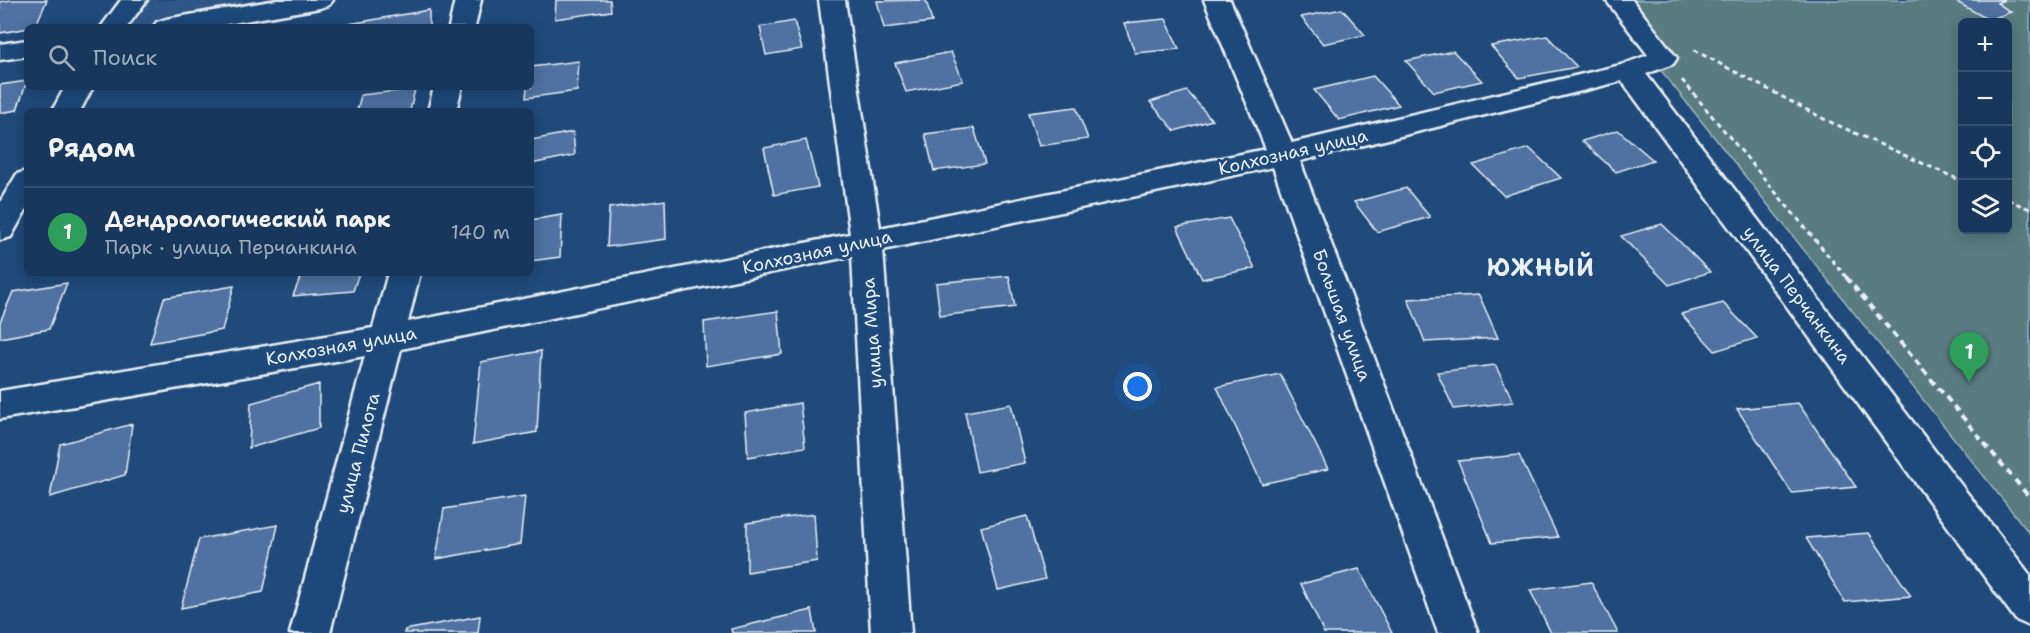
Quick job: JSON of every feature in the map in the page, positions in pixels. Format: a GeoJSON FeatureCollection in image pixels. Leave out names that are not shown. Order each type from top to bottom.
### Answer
{"type":"FeatureCollection","features":[{"type":"Feature","properties":{"kind":"street"},"geometry":{"type":"LineString","coordinates":[[116,24],[134,0]]}},
{"type":"Feature","properties":{"kind":"street"},"geometry":{"type":"LineString","coordinates":[[183,24],[320,0]]}},
{"type":"Feature","properties":{"kind":"street"},"geometry":{"type":"LineString","coordinates":[[463,24],[468,0]]}},
{"type":"Feature","properties":{"kind":"street","name":"улица Мира"},"geometry":{"type":"LineString","coordinates":[[832,0],[867,242],[891,633]]}},
{"type":"Feature","properties":{"kind":"street","name":"Большая улица"},"geometry":{"type":"LineString","coordinates":[[1217,0],[1283,155],[1458,633]]}},
{"type":"Feature","properties":{"kind":"street"},"geometry":{"type":"LineString","coordinates":[[1620,0],[1678,54],[1629,71]]}},
{"type":"Feature","properties":{"kind":"street"},"geometry":{"type":"LineString","coordinates":[[0,52],[24,48]]}},
{"type":"Feature","properties":{"kind":"street","name":"Колхозная улица"},"geometry":{"type":"LineString","coordinates":[[0,405],[388,339],[867,242],[1283,155],[1629,71]]}},
{"type":"Feature","properties":{"kind":"street","name":"улица Перчанкина"},"geometry":{"type":"LineString","coordinates":[[1629,71],[2030,607]]}},
{"type":"Feature","properties":{"kind":"street"},"geometry":{"type":"LineString","coordinates":[[68,108],[77,90]]}},
{"type":"Feature","properties":{"kind":"street"},"geometry":{"type":"LineString","coordinates":[[443,108],[447,90]]}},
{"type":"Feature","properties":{"kind":"street"},"geometry":{"type":"LineString","coordinates":[[0,229],[24,186]]}},
{"type":"Feature","properties":{"kind":"street","name":"улица Пилота"},"geometry":{"type":"LineString","coordinates":[[310,633],[403,276]]}},
{"type":"Feature","properties":{"kind":"path"},"geometry":{"type":"LineString","coordinates":[[1678,54],[1763,90],[1880,146],[1960,180]]}},
{"type":"Feature","properties":{"kind":"path"},"geometry":{"type":"LineString","coordinates":[[1678,54],[2030,498]]}},
{"type":"Feature","properties":{"kind":"path"},"geometry":{"type":"LineString","coordinates":[[2012,202],[2030,209]]}},
{"type":"Feature","properties":{"kind":"shaded area"},"geometry":{"type":"Polygon","coordinates":[[[134,0],[320,0],[183,24],[116,24],[134,0]]]}},
{"type":"Feature","properties":{"kind":"green space"},"geometry":{"type":"Polygon","coordinates":[[[1605,0],[2030,0],[2030,534],[1605,0]]]}},
{"type":"Feature","properties":{"kind":"building"},"geometry":{"type":"Polygon","coordinates":[[[47,0],[36,24],[24,24],[24,29],[0,33],[0,2],[47,0]]]}},
{"type":"Feature","properties":{"kind":"building"},"geometry":{"type":"Polygon","coordinates":[[[556,0],[610,0],[611,11],[555,19],[556,0]]]}},
{"type":"Feature","properties":{"kind":"building"},"geometry":{"type":"Polygon","coordinates":[[[926,0],[932,22],[884,28],[877,1],[926,0]]]}},
{"type":"Feature","properties":{"kind":"building"},"geometry":{"type":"Polygon","coordinates":[[[1953,0],[2004,0],[1997,3],[2011,12],[1994,18],[1985,18],[1953,0]]]}},
{"type":"Feature","properties":{"kind":"building"},"geometry":{"type":"Polygon","coordinates":[[[1342,9],[1365,35],[1323,44],[1301,17],[1342,9]]]}},
{"type":"Feature","properties":{"kind":"building"},"geometry":{"type":"Polygon","coordinates":[[[429,10],[429,24],[350,24],[429,10]]]}},
{"type":"Feature","properties":{"kind":"building"},"geometry":{"type":"Polygon","coordinates":[[[1166,19],[1179,49],[1135,53],[1124,23],[1166,19]]]}},
{"type":"Feature","properties":{"kind":"building"},"geometry":{"type":"Polygon","coordinates":[[[794,21],[802,49],[766,55],[760,27],[794,21]]]}},
{"type":"Feature","properties":{"kind":"building"},"geometry":{"type":"Polygon","coordinates":[[[1547,36],[1577,67],[1519,78],[1491,46],[1547,36]]]}},
{"type":"Feature","properties":{"kind":"building"},"geometry":{"type":"Polygon","coordinates":[[[1453,51],[1482,81],[1434,92],[1406,61],[1453,51]]]}},
{"type":"Feature","properties":{"kind":"building"},"geometry":{"type":"Polygon","coordinates":[[[951,52],[963,81],[906,92],[895,63],[951,52]]]}},
{"type":"Feature","properties":{"kind":"building"},"geometry":{"type":"Polygon","coordinates":[[[579,61],[577,91],[526,98],[527,90],[534,90],[534,67],[579,61]]]}},
{"type":"Feature","properties":{"kind":"building"},"geometry":{"type":"Polygon","coordinates":[[[1373,76],[1399,105],[1339,120],[1314,90],[1373,76]]]}},
{"type":"Feature","properties":{"kind":"building"},"geometry":{"type":"Polygon","coordinates":[[[24,81],[24,90],[17,110],[0,113],[0,85],[24,81]]]}},
{"type":"Feature","properties":{"kind":"building"},"geometry":{"type":"Polygon","coordinates":[[[415,90],[411,108],[358,108],[361,95],[415,90]]]}},
{"type":"Feature","properties":{"kind":"building"},"geometry":{"type":"Polygon","coordinates":[[[1187,91],[1212,120],[1175,131],[1150,102],[1187,91]]]}},
{"type":"Feature","properties":{"kind":"building"},"geometry":{"type":"Polygon","coordinates":[[[1076,107],[1088,139],[1039,146],[1028,113],[1076,107]]]}},
{"type":"Feature","properties":{"kind":"building"},"geometry":{"type":"Polygon","coordinates":[[[974,128],[985,164],[934,171],[925,134],[974,128]]]}},
{"type":"Feature","properties":{"kind":"building"},"geometry":{"type":"Polygon","coordinates":[[[1618,130],[1653,160],[1616,172],[1582,141],[1618,130]]]}},
{"type":"Feature","properties":{"kind":"building"},"geometry":{"type":"Polygon","coordinates":[[[573,132],[575,155],[534,163],[534,139],[573,132]]]}},
{"type":"Feature","properties":{"kind":"building"},"geometry":{"type":"Polygon","coordinates":[[[806,140],[818,187],[774,195],[764,148],[806,140]]]}},
{"type":"Feature","properties":{"kind":"building"},"geometry":{"type":"Polygon","coordinates":[[[1529,148],[1561,178],[1504,196],[1473,165],[1529,148]]]}},
{"type":"Feature","properties":{"kind":"building"},"geometry":{"type":"Polygon","coordinates":[[[1406,188],[1430,217],[1377,232],[1354,202],[1406,188]]]}},
{"type":"Feature","properties":{"kind":"building"},"geometry":{"type":"Polygon","coordinates":[[[665,200],[666,239],[607,247],[609,208],[665,200]]]}},
{"type":"Feature","properties":{"kind":"building"},"geometry":{"type":"Polygon","coordinates":[[[562,215],[560,257],[534,261],[534,220],[562,215]]]}},
{"type":"Feature","properties":{"kind":"building"},"geometry":{"type":"Polygon","coordinates":[[[1229,218],[1255,268],[1202,279],[1177,227],[1229,218]]]}},
{"type":"Feature","properties":{"kind":"building"},"geometry":{"type":"Polygon","coordinates":[[[1662,224],[1710,272],[1669,285],[1621,236],[1662,224]]]}},
{"type":"Feature","properties":{"kind":"building"},"geometry":{"type":"Polygon","coordinates":[[[301,276],[358,276],[353,291],[293,296],[301,276]]]}},
{"type":"Feature","properties":{"kind":"building"},"geometry":{"type":"Polygon","coordinates":[[[1009,276],[1015,307],[940,316],[936,283],[1009,276]]]}},
{"type":"Feature","properties":{"kind":"building"},"geometry":{"type":"Polygon","coordinates":[[[67,283],[49,329],[0,338],[0,322],[13,292],[67,283]]]}},
{"type":"Feature","properties":{"kind":"building"},"geometry":{"type":"Polygon","coordinates":[[[234,286],[222,330],[150,343],[164,298],[234,286]]]}},
{"type":"Feature","properties":{"kind":"building"},"geometry":{"type":"Polygon","coordinates":[[[1479,295],[1498,338],[1425,342],[1408,299],[1479,295]]]}},
{"type":"Feature","properties":{"kind":"building"},"geometry":{"type":"Polygon","coordinates":[[[1723,303],[1757,338],[1715,351],[1681,314],[1723,303]]]}},
{"type":"Feature","properties":{"kind":"building"},"geometry":{"type":"Polygon","coordinates":[[[778,311],[782,354],[706,366],[704,322],[778,311]]]}},
{"type":"Feature","properties":{"kind":"building"},"geometry":{"type":"Polygon","coordinates":[[[541,351],[537,432],[473,444],[481,362],[541,351]]]}},
{"type":"Feature","properties":{"kind":"building"},"geometry":{"type":"Polygon","coordinates":[[[1495,365],[1514,402],[1454,409],[1437,372],[1495,365]]]}},
{"type":"Feature","properties":{"kind":"building"},"geometry":{"type":"Polygon","coordinates":[[[1280,374],[1328,469],[1262,484],[1217,387],[1280,374]]]}},
{"type":"Feature","properties":{"kind":"building"},"geometry":{"type":"Polygon","coordinates":[[[319,384],[319,428],[249,448],[251,403],[319,384]]]}},
{"type":"Feature","properties":{"kind":"building"},"geometry":{"type":"Polygon","coordinates":[[[800,403],[805,447],[748,457],[745,413],[800,403]]]}},
{"type":"Feature","properties":{"kind":"building"},"geometry":{"type":"Polygon","coordinates":[[[1798,403],[1856,487],[1792,493],[1737,409],[1798,403]]]}},
{"type":"Feature","properties":{"kind":"building"},"geometry":{"type":"Polygon","coordinates":[[[1011,404],[1025,463],[977,472],[965,412],[1011,404]]]}},
{"type":"Feature","properties":{"kind":"building"},"geometry":{"type":"Polygon","coordinates":[[[132,424],[125,475],[50,497],[60,444],[132,424]]]}},
{"type":"Feature","properties":{"kind":"building"},"geometry":{"type":"Polygon","coordinates":[[[1519,455],[1558,537],[1492,543],[1458,461],[1519,455]]]}},
{"type":"Feature","properties":{"kind":"building"},"geometry":{"type":"Polygon","coordinates":[[[525,496],[520,544],[436,559],[444,509],[525,496]]]}},
{"type":"Feature","properties":{"kind":"building"},"geometry":{"type":"Polygon","coordinates":[[[814,514],[817,561],[747,572],[747,523],[814,514]]]}},
{"type":"Feature","properties":{"kind":"building"},"geometry":{"type":"Polygon","coordinates":[[[1027,516],[1045,579],[998,590],[981,527],[1027,516]]]}},
{"type":"Feature","properties":{"kind":"building"},"geometry":{"type":"Polygon","coordinates":[[[278,525],[263,592],[181,608],[199,539],[278,525]]]}},
{"type":"Feature","properties":{"kind":"building"},"geometry":{"type":"Polygon","coordinates":[[[1869,533],[1911,596],[1845,602],[1806,538],[1869,533]]]}},
{"type":"Feature","properties":{"kind":"building"},"geometry":{"type":"Polygon","coordinates":[[[1359,569],[1392,633],[1324,633],[1301,584],[1359,569]]]}},
{"type":"Feature","properties":{"kind":"building"},"geometry":{"type":"Polygon","coordinates":[[[1591,582],[1618,633],[1551,633],[1530,590],[1591,582]]]}},
{"type":"Feature","properties":{"kind":"building"},"geometry":{"type":"Polygon","coordinates":[[[812,610],[816,633],[732,633],[731,629],[812,610]]]}},
{"type":"Feature","properties":{"kind":"building"},"geometry":{"type":"Polygon","coordinates":[[[480,616],[478,633],[404,633],[405,630],[480,616]]]}},
{"type":"Feature","properties":{"kind":"place","name":"Дендрологический парк"},"geometry":{"type":"Point","coordinates":[1969,382]}},
{"type":"Feature","properties":{"kind":"district","name":"ЮЖНЫЙ"},"geometry":{"type":"Point","coordinates":[1541,268]}}]}
